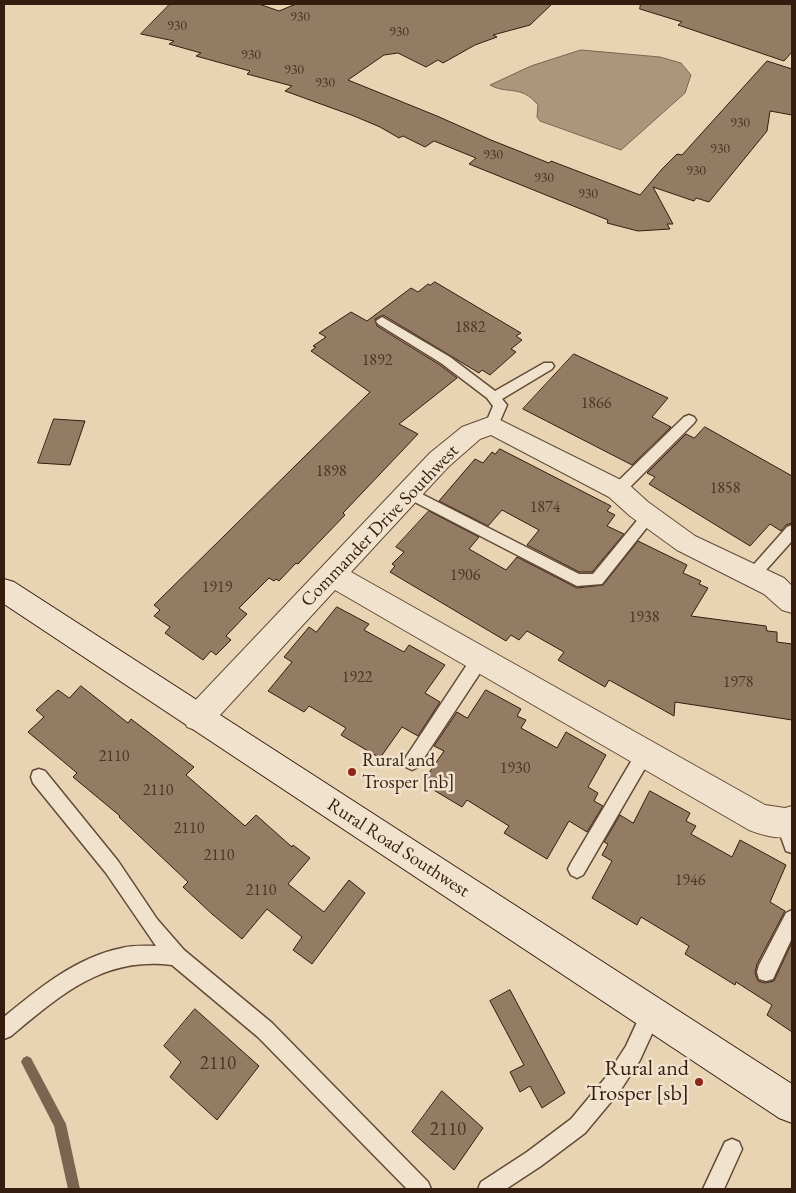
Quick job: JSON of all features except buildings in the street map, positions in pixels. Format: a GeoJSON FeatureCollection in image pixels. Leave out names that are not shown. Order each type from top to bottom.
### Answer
{"type":"FeatureCollection","features":[{"type":"Feature","properties":{"kind":"street"},"geometry":{"type":"LineString","coordinates":[[492,425],[618,490],[686,543],[774,586],[792,602]]}},
{"type":"Feature","properties":{"kind":"street","name":"Commander Drive Southwest"},"geometry":{"type":"LineString","coordinates":[[198,718],[439,460],[471,433],[492,425]]}},
{"type":"Feature","properties":{"kind":"street"},"geometry":{"type":"LineString","coordinates":[[333,575],[760,819],[790,830]]}},
{"type":"Feature","properties":{"kind":"street","name":"Rural Road Southwest"},"geometry":{"type":"LineString","coordinates":[[4,590],[792,1106]]}},
{"type":"Feature","properties":{"kind":"lane"},"geometry":{"type":"LineString","coordinates":[[382,321],[470,377],[495,397],[500,405],[492,425]]}},
{"type":"Feature","properties":{"kind":"lane"},"geometry":{"type":"LineString","coordinates":[[495,397],[548,366]]}},
{"type":"Feature","properties":{"kind":"lane"},"geometry":{"type":"LineString","coordinates":[[618,490],[689,420]]}},
{"type":"Feature","properties":{"kind":"lane"},"geometry":{"type":"LineString","coordinates":[[410,493],[577,580],[597,580],[649,516]]}},
{"type":"Feature","properties":{"kind":"lane"},"geometry":{"type":"LineString","coordinates":[[752,575],[792,531]]}},
{"type":"Feature","properties":{"kind":"lane"},"geometry":{"type":"LineString","coordinates":[[412,762],[480,659]]}},
{"type":"Feature","properties":{"kind":"lane"},"geometry":{"type":"LineString","coordinates":[[577,869],[645,753]]}},
{"type":"Feature","properties":{"kind":"lane"},"geometry":{"type":"LineString","coordinates":[[39,777],[112,867],[150,925],[177,957],[264,1030],[420,1189]]}},
{"type":"Feature","properties":{"kind":"lane"},"geometry":{"type":"LineString","coordinates":[[766,972],[792,919]]}},
{"type":"Feature","properties":{"kind":"lane"},"geometry":{"type":"LineString","coordinates":[[4,1029],[72,978],[99,966],[122,957],[170,955],[177,957]]}},
{"type":"Feature","properties":{"kind":"lane"},"geometry":{"type":"LineString","coordinates":[[488,1189],[534,1159],[578,1126],[613,1084],[633,1052],[651,1014]]}},
{"type":"Feature","properties":{"kind":"lane"},"geometry":{"type":"LineString","coordinates":[[713,1189],[732,1149]]}},
{"type":"Feature","properties":{"kind":"shaded area"},"geometry":{"type":"Polygon","coordinates":[[[581,50],[660,57],[681,63],[691,75],[685,93],[621,150],[540,121],[537,117],[538,105],[526,94],[490,85],[531,66],[581,50]]]}},
{"type":"Feature","properties":{"kind":"waterway"},"geometry":{"type":"LineString","coordinates":[[27,1062],[60,1124],[74,1189]]}},
{"type":"Feature","properties":{"kind":"place","name":"Rural and Trosper [nb]"},"geometry":{"type":"Point","coordinates":[352,772]}},
{"type":"Feature","properties":{"kind":"place","name":"Rural and Trosper [sb]"},"geometry":{"type":"Point","coordinates":[699,1082]}}]}
